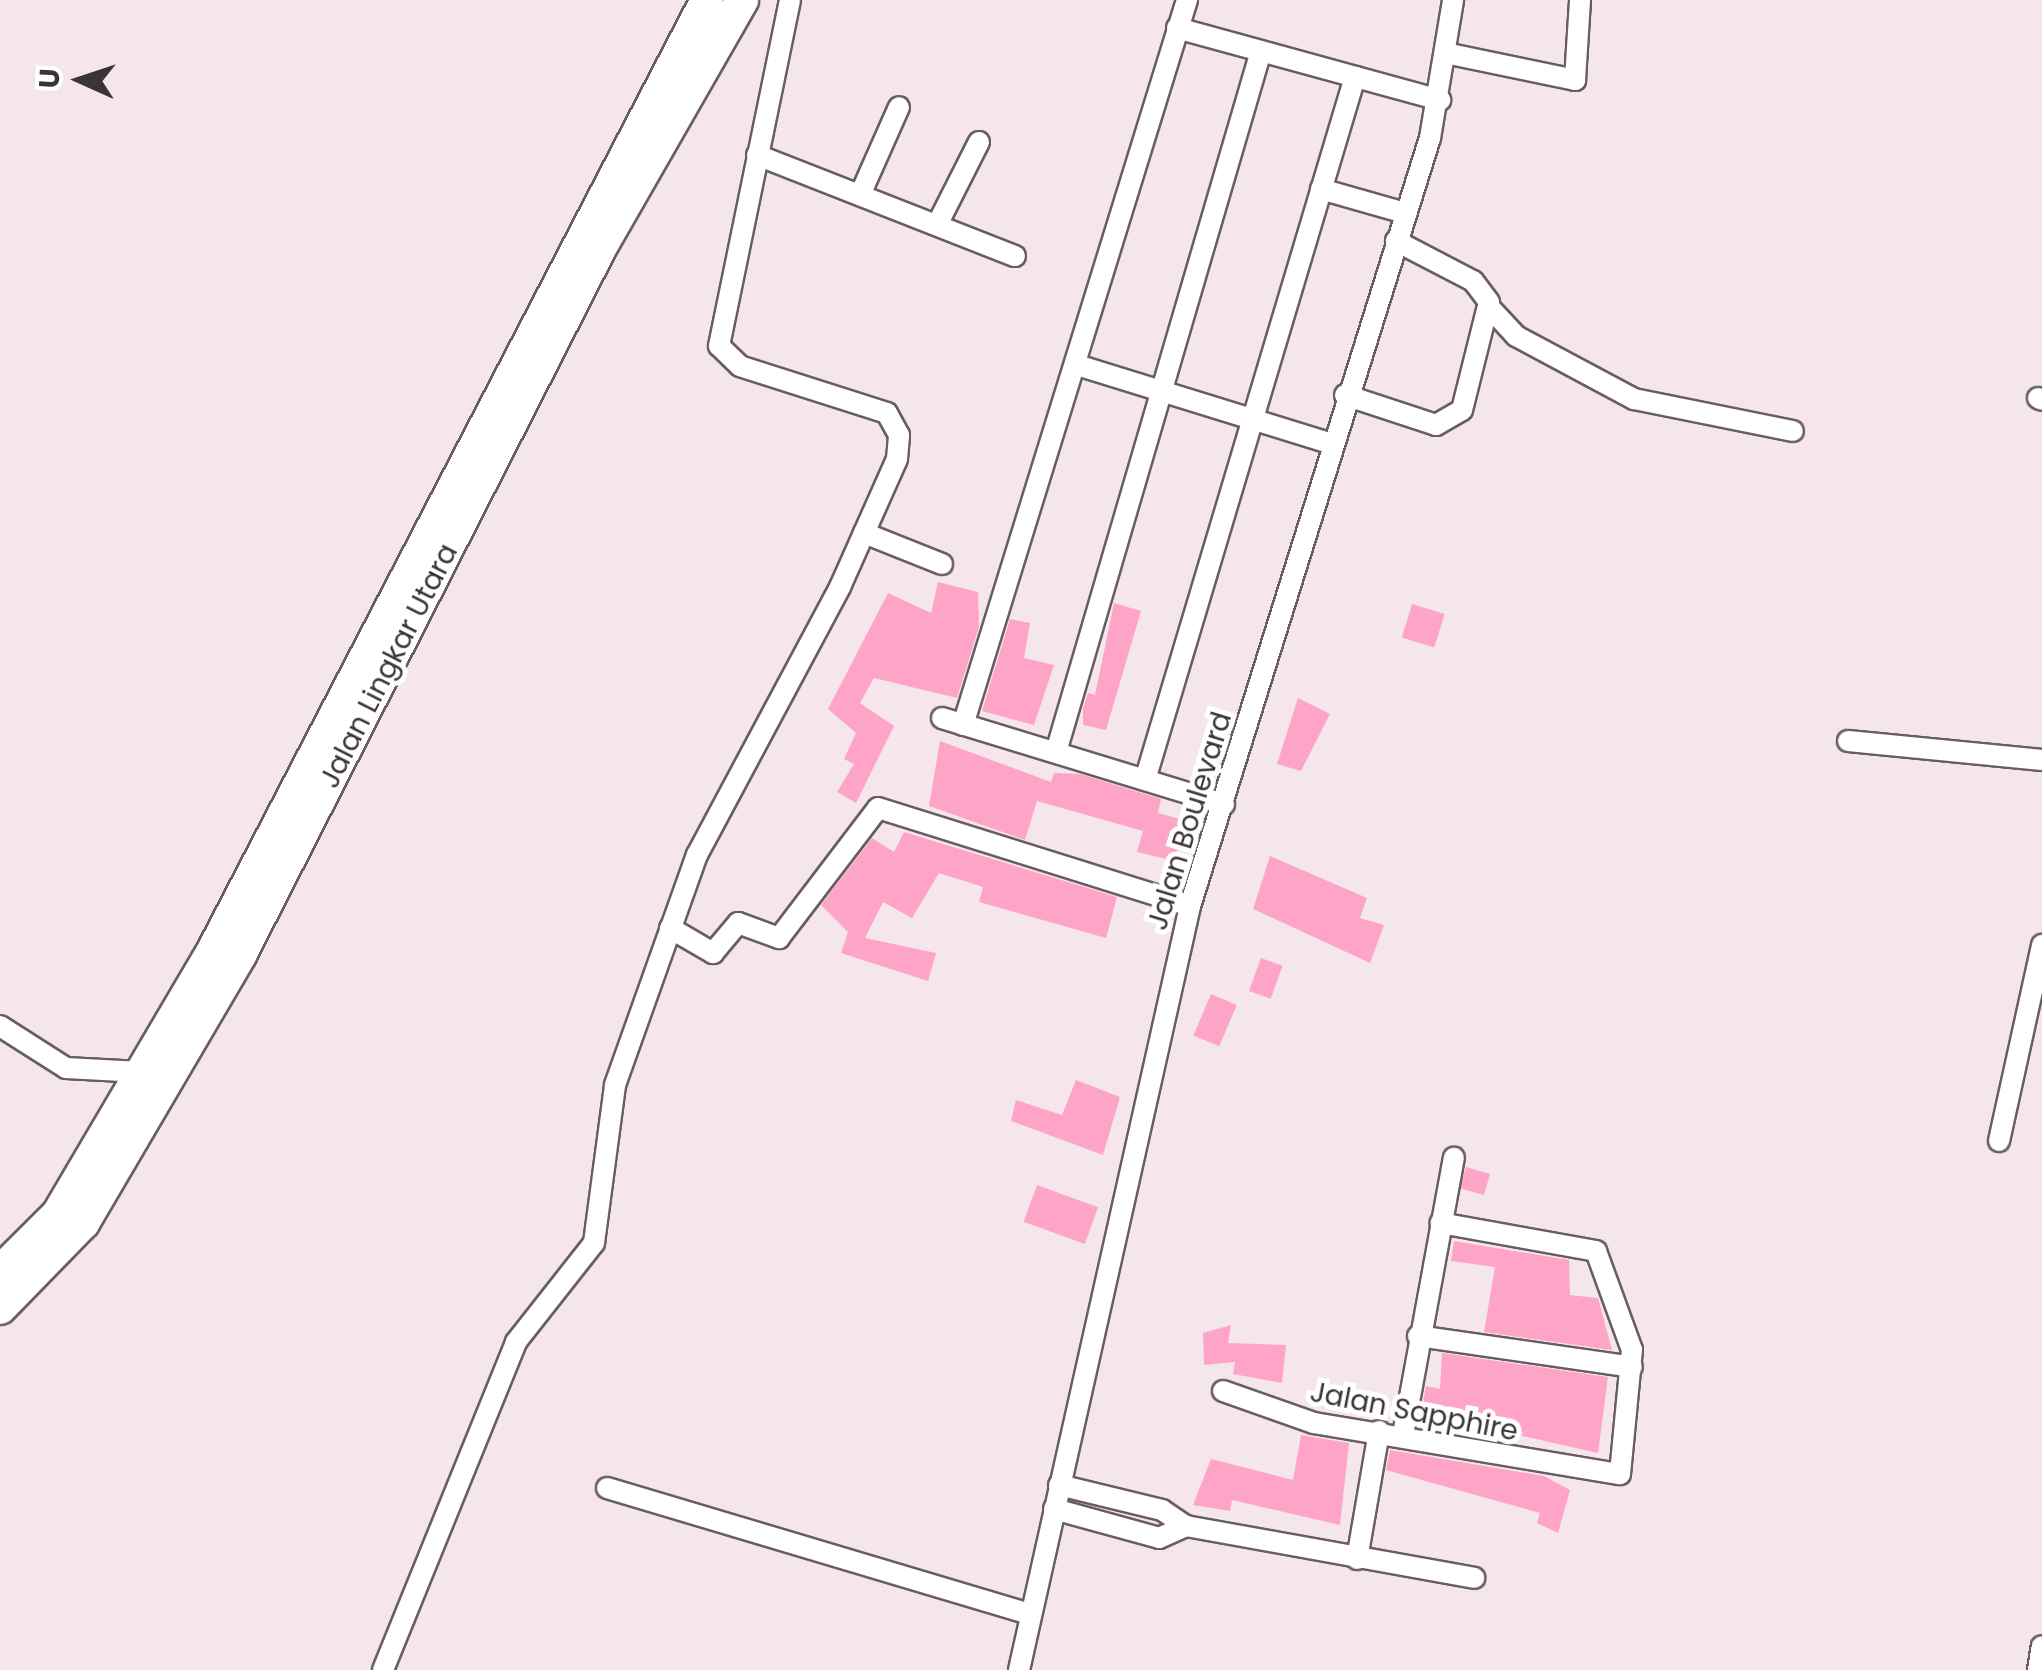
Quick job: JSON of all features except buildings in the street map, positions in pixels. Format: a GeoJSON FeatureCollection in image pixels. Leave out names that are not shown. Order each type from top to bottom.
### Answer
{"type":"FeatureCollection","features":[{"type":"Feature","properties":{"kind":"main road","name":"Jalan Lingkar Utara"},"geometry":{"type":"LineString","coordinates":[[0,1272],[58,1214],[142,1072],[224,930],[708,18],[742,0]]}},
{"type":"Feature","properties":{"kind":"main road","name":"Jalan Lingkar Utara"},"geometry":{"type":"LineString","coordinates":[[0,1308],[83,1222],[240,955],[599,250],[708,18]]}},
{"type":"Feature","properties":{"kind":"street"},"geometry":{"type":"LineString","coordinates":[[384,1670],[516,1342],[594,1243],[615,1085],[697,855],[864,532],[897,460],[897,424],[887,413],[740,366],[719,346],[790,0]]}},
{"type":"Feature","properties":{"kind":"street"},"geometry":{"type":"LineString","coordinates":[[1186,0],[1077,364],[952,721],[1224,804]]}},
{"type":"Feature","properties":{"kind":"street","name":"Jalan Boulevard"},"geometry":{"type":"LineString","coordinates":[[1019,1670],[1190,906],[1224,804],[1330,442],[1440,100],[1450,54],[1453,0]]}},
{"type":"Feature","properties":{"kind":"street"},"geometry":{"type":"LineString","coordinates":[[1450,54],[1576,80],[1580,0]]}},
{"type":"Feature","properties":{"kind":"street"},"geometry":{"type":"LineString","coordinates":[[1177,28],[1440,100]]}},
{"type":"Feature","properties":{"kind":"street"},"geometry":{"type":"LineString","coordinates":[[1056,752],[1262,51]]}},
{"type":"Feature","properties":{"kind":"street"},"geometry":{"type":"LineString","coordinates":[[1144,780],[1355,76]]}},
{"type":"Feature","properties":{"kind":"street"},"geometry":{"type":"LineString","coordinates":[[860,196],[899,107]]}},
{"type":"Feature","properties":{"kind":"street"},"geometry":{"type":"LineString","coordinates":[[936,225],[979,142]]}},
{"type":"Feature","properties":{"kind":"street"},"geometry":{"type":"LineString","coordinates":[[757,156],[1015,256]]}},
{"type":"Feature","properties":{"kind":"street"},"geometry":{"type":"LineString","coordinates":[[1321,188],[1405,212]]}},
{"type":"Feature","properties":{"kind":"street"},"geometry":{"type":"LineString","coordinates":[[1396,241],[1473,281],[1491,309],[1516,336],[1634,399],[1793,431]]}},
{"type":"Feature","properties":{"kind":"street"},"geometry":{"type":"LineString","coordinates":[[1345,395],[1451,423],[1491,309]]}},
{"type":"Feature","properties":{"kind":"street"},"geometry":{"type":"LineString","coordinates":[[1077,364],[1330,442]]}},
{"type":"Feature","properties":{"kind":"street"},"geometry":{"type":"LineString","coordinates":[[864,532],[942,564]]}},
{"type":"Feature","properties":{"kind":"street"},"geometry":{"type":"LineString","coordinates":[[1848,740],[2042,760]]}},
{"type":"Feature","properties":{"kind":"street"},"geometry":{"type":"LineString","coordinates":[[670,928],[713,953],[738,923],[779,938],[878,808],[1190,906]]}},
{"type":"Feature","properties":{"kind":"street"},"geometry":{"type":"LineString","coordinates":[[1999,1141],[2042,945]]}},
{"type":"Feature","properties":{"kind":"street"},"geometry":{"type":"LineString","coordinates":[[0,1026],[66,1068],[142,1072]]}},
{"type":"Feature","properties":{"kind":"street"},"geometry":{"type":"LineString","coordinates":[[1402,1435],[1454,1158]]}},
{"type":"Feature","properties":{"kind":"street"},"geometry":{"type":"LineString","coordinates":[[1418,1336],[1632,1367],[1596,1251],[1440,1223]]}},
{"type":"Feature","properties":{"kind":"street","name":"Jalan Sapphire"},"geometry":{"type":"LineString","coordinates":[[1223,1391],[1314,1423],[1402,1435],[1598,1476],[1623,1468],[1632,1367]]}},
{"type":"Feature","properties":{"kind":"street"},"geometry":{"type":"LineString","coordinates":[[1357,1558],[1379,1431]]}},
{"type":"Feature","properties":{"kind":"street"},"geometry":{"type":"LineString","coordinates":[[1058,1485],[1162,1510],[1186,1526],[1474,1578]]}},
{"type":"Feature","properties":{"kind":"street"},"geometry":{"type":"LineString","coordinates":[[607,1488],[1031,1614]]}},
{"type":"Feature","properties":{"kind":"street"},"geometry":{"type":"LineString","coordinates":[[1054,1509],[1159,1538],[1186,1526]]}},
{"type":"Feature","properties":{"kind":"street"},"geometry":{"type":"LineString","coordinates":[[2038,1670],[2042,1646]]}}]}
